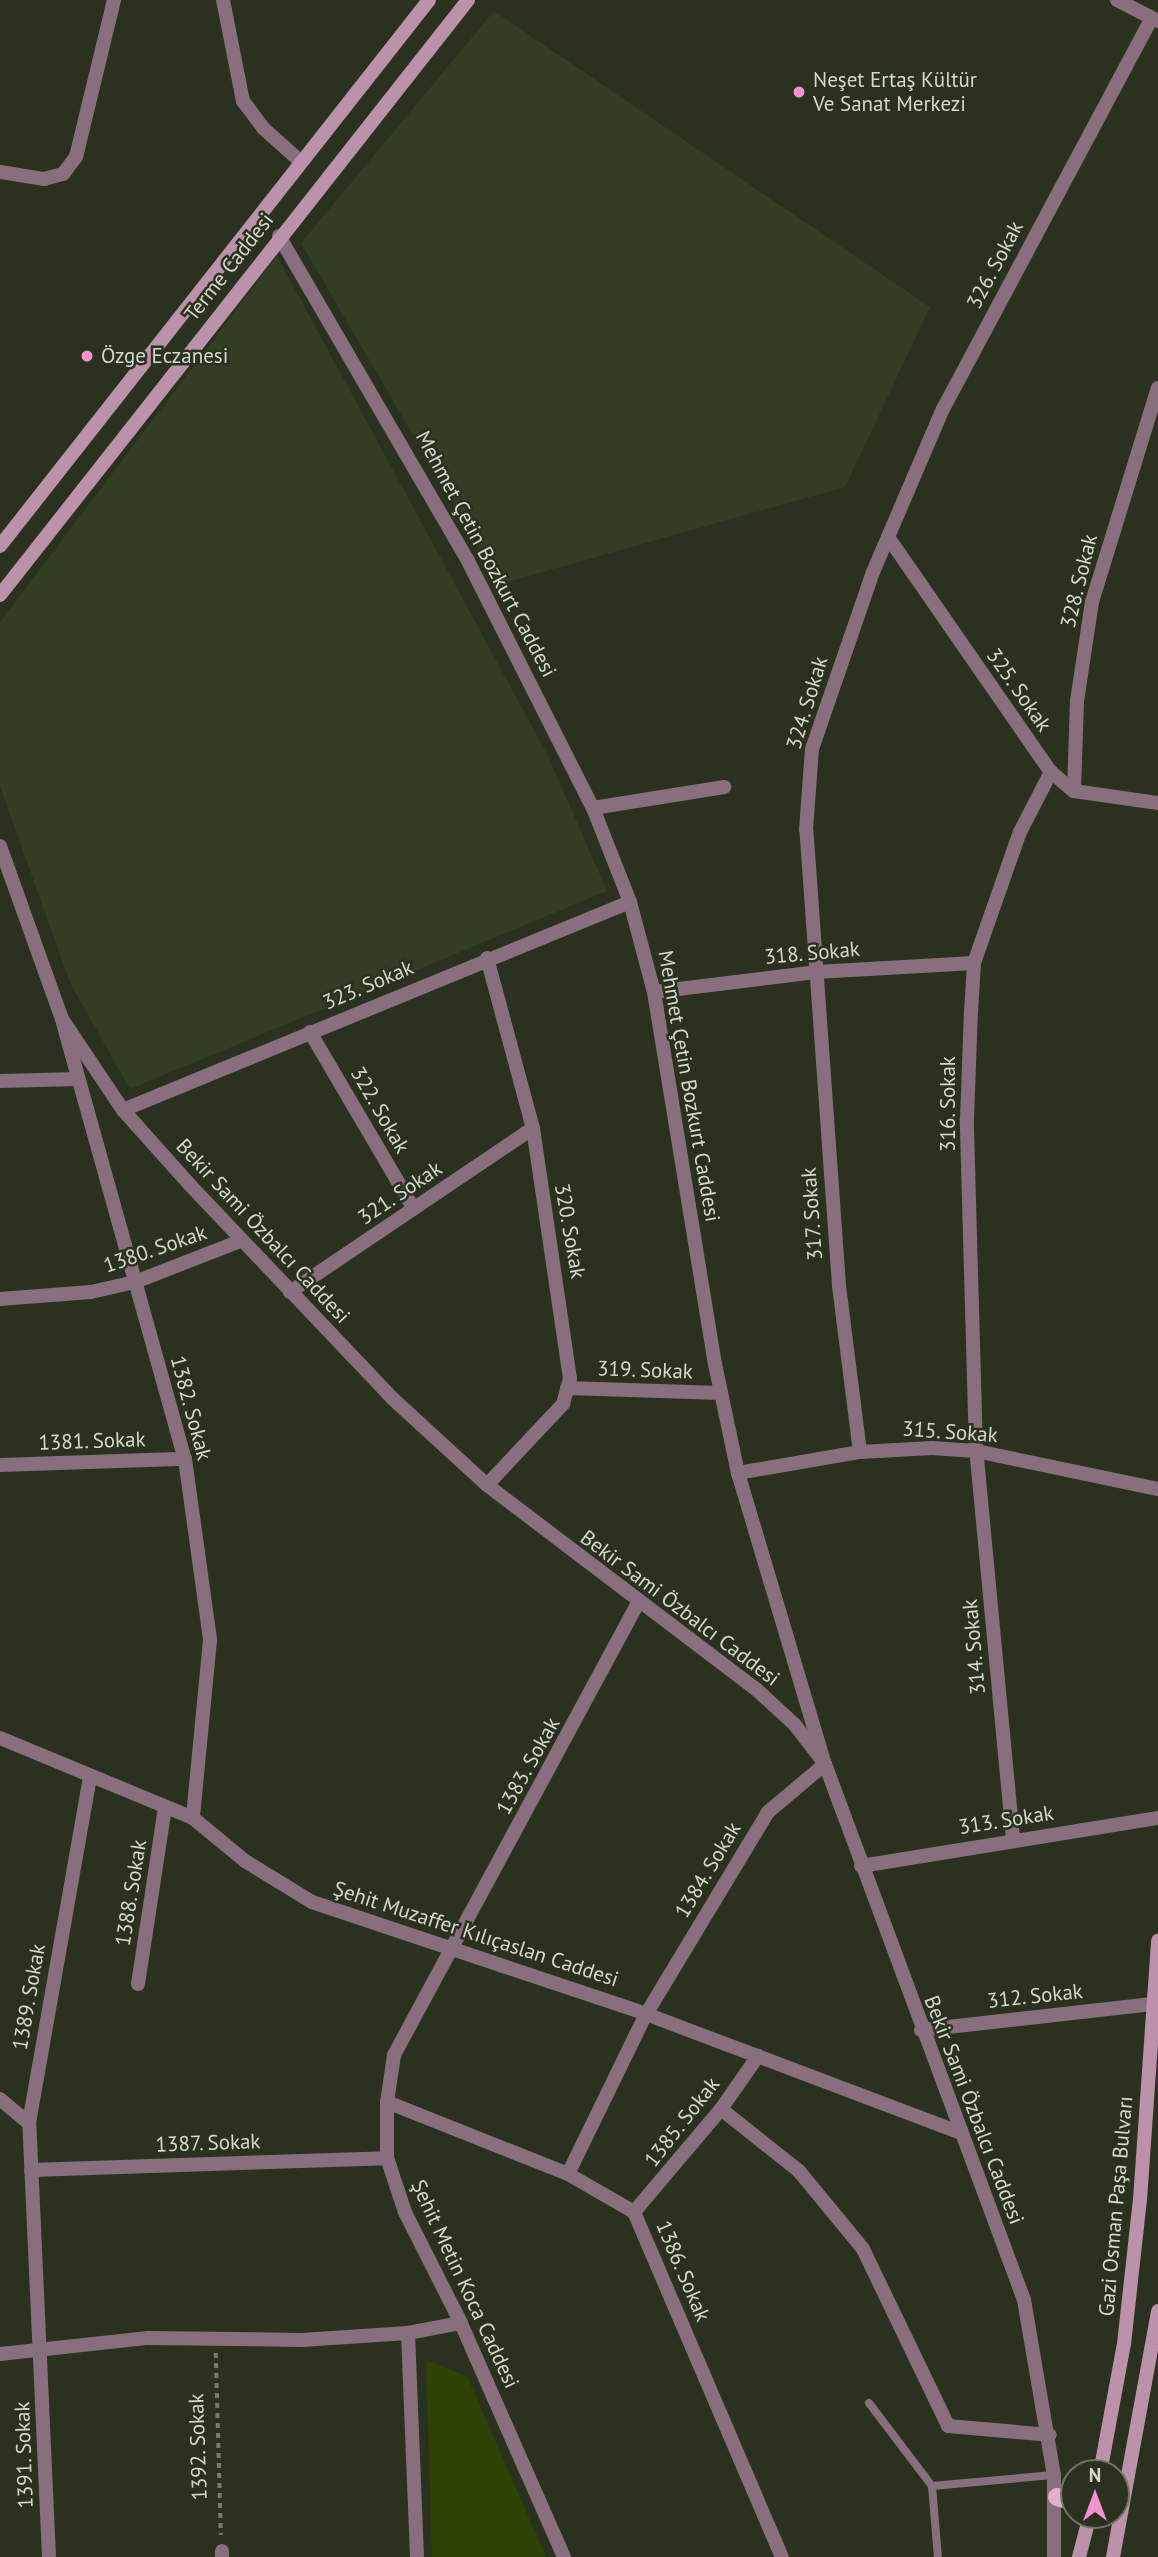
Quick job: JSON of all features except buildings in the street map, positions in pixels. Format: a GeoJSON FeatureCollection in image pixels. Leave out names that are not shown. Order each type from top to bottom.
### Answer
{"type":"FeatureCollection","features":[{"type":"Feature","properties":{"kind":"main road","name":"Terme Caddesi"},"geometry":{"type":"LineString","coordinates":[[0,546],[429,0]]}},
{"type":"Feature","properties":{"kind":"main road","name":"Terme Caddesi"},"geometry":{"type":"LineString","coordinates":[[0,596],[279,236],[468,0]]}},
{"type":"Feature","properties":{"kind":"main road","name":"Gazi Osman Paşa Bulvarı"},"geometry":{"type":"LineString","coordinates":[[1103,2459],[1122,2357],[1134,2258],[1158,1941]]}},
{"type":"Feature","properties":{"kind":"main road"},"geometry":{"type":"LineString","coordinates":[[1113,2557],[1158,2311]]}},
{"type":"Feature","properties":{"kind":"main road"},"geometry":{"type":"LineString","coordinates":[[1079,2557],[1086,2529]]}},
{"type":"Feature","properties":{"kind":"street"},"geometry":{"type":"LineString","coordinates":[[0,172],[44,180],[63,174],[76,157],[114,0]]}},
{"type":"Feature","properties":{"kind":"street"},"geometry":{"type":"LineString","coordinates":[[223,0],[243,101],[263,128],[300,161]]}},
{"type":"Feature","properties":{"kind":"street"},"geometry":{"type":"LineString","coordinates":[[1116,0],[1155,20]]}},
{"type":"Feature","properties":{"kind":"street","name":"326. Sokak"},"geometry":{"type":"LineString","coordinates":[[888,537],[943,409],[1155,20]]}},
{"type":"Feature","properties":{"kind":"street","name":"Mehmet Çetin Bozkurt Caddesi"},"geometry":{"type":"LineString","coordinates":[[279,236],[468,561],[593,808],[630,902],[654,992],[721,1393],[738,1473],[825,1764]]}},
{"type":"Feature","properties":{"kind":"street","name":"328. Sokak"},"geometry":{"type":"LineString","coordinates":[[1074,790],[1077,701],[1092,602],[1158,388]]}},
{"type":"Feature","properties":{"kind":"street","name":"325. Sokak"},"geometry":{"type":"LineString","coordinates":[[888,537],[1051,772],[1074,790],[1158,803]]}},
{"type":"Feature","properties":{"kind":"street","name":"324. Sokak"},"geometry":{"type":"LineString","coordinates":[[816,972],[806,830],[812,749],[888,537]]}},
{"type":"Feature","properties":{"kind":"street","name":"316. Sokak"},"geometry":{"type":"LineString","coordinates":[[976,1451],[967,1119],[974,963],[1020,832],[1051,772]]}},
{"type":"Feature","properties":{"kind":"street"},"geometry":{"type":"LineString","coordinates":[[593,808],[724,787]]}},
{"type":"Feature","properties":{"kind":"street","name":"Bekir Sami Özbalcı Caddesi"},"geometry":{"type":"LineString","coordinates":[[0,846],[62,1019],[123,1110],[240,1241],[392,1398],[487,1485],[638,1603],[757,1689],[795,1726],[825,1764],[958,2132],[1024,2300],[1050,2435],[1054,2475],[1060,2489]]}},
{"type":"Feature","properties":{"kind":"street","name":"323. Sokak"},"geometry":{"type":"LineString","coordinates":[[123,1110],[487,958],[630,902]]}},
{"type":"Feature","properties":{"kind":"street","name":"320. Sokak"},"geometry":{"type":"LineString","coordinates":[[487,958],[533,1128],[570,1352],[563,1405],[487,1485]]}},
{"type":"Feature","properties":{"kind":"street","name":"318. Sokak"},"geometry":{"type":"LineString","coordinates":[[654,992],[816,972],[974,963]]}},
{"type":"Feature","properties":{"kind":"street","name":"317. Sokak"},"geometry":{"type":"LineString","coordinates":[[816,972],[839,1285],[860,1451]]}},
{"type":"Feature","properties":{"kind":"street","name":"1382. Sokak"},"geometry":{"type":"LineString","coordinates":[[62,1019],[185,1459],[210,1640],[193,1818]]}},
{"type":"Feature","properties":{"kind":"street","name":"322. Sokak"},"geometry":{"type":"LineString","coordinates":[[310,1032],[414,1209]]}},
{"type":"Feature","properties":{"kind":"street"},"geometry":{"type":"LineString","coordinates":[[0,1082],[78,1079]]}},
{"type":"Feature","properties":{"kind":"street","name":"321. Sokak"},"geometry":{"type":"LineString","coordinates":[[290,1292],[533,1128]]}},
{"type":"Feature","properties":{"kind":"street","name":"1380. Sokak"},"geometry":{"type":"LineString","coordinates":[[0,1299],[57,1296],[135,1282],[240,1241]]}},
{"type":"Feature","properties":{"kind":"street","name":"319. Sokak"},"geometry":{"type":"LineString","coordinates":[[567,1388],[721,1393]]}},
{"type":"Feature","properties":{"kind":"street","name":"315. Sokak"},"geometry":{"type":"LineString","coordinates":[[738,1473],[860,1451],[894,1448],[976,1451],[1158,1489]]}},
{"type":"Feature","properties":{"kind":"street","name":"314. Sokak"},"geometry":{"type":"LineString","coordinates":[[976,1451],[1013,1839]]}},
{"type":"Feature","properties":{"kind":"street","name":"1381. Sokak"},"geometry":{"type":"LineString","coordinates":[[0,1465],[185,1459]]}},
{"type":"Feature","properties":{"kind":"street","name":"1383. Sokak"},"geometry":{"type":"LineString","coordinates":[[450,1947],[638,1603]]}},
{"type":"Feature","properties":{"kind":"street","name":"Şehit Muzaffer Kılıçaslan Caddesi"},"geometry":{"type":"LineString","coordinates":[[0,1738],[193,1818],[246,1861],[312,1902],[646,2014],[958,2132]]}},
{"type":"Feature","properties":{"kind":"street","name":"1384. Sokak"},"geometry":{"type":"LineString","coordinates":[[568,2174],[646,2014],[768,1812],[825,1764]]}},
{"type":"Feature","properties":{"kind":"street","name":"1389. Sokak"},"geometry":{"type":"LineString","coordinates":[[41,2352],[29,2123],[90,1777]]}},
{"type":"Feature","properties":{"kind":"street","name":"1388. Sokak"},"geometry":{"type":"LineString","coordinates":[[138,1984],[164,1807]]}},
{"type":"Feature","properties":{"kind":"street","name":"313. Sokak"},"geometry":{"type":"LineString","coordinates":[[861,1866],[1013,1839],[1158,1818]]}},
{"type":"Feature","properties":{"kind":"street","name":"Şehit Metin Koca Caddesi"},"geometry":{"type":"LineString","coordinates":[[450,1947],[394,2055],[387,2102],[387,2158],[405,2212],[461,2322],[564,2557]]}},
{"type":"Feature","properties":{"kind":"street","name":"312. Sokak"},"geometry":{"type":"LineString","coordinates":[[921,2030],[1153,2004]]}},
{"type":"Feature","properties":{"kind":"street","name":"1385. Sokak"},"geometry":{"type":"LineString","coordinates":[[634,2211],[721,2109],[758,2056]]}},
{"type":"Feature","properties":{"kind":"street"},"geometry":{"type":"LineString","coordinates":[[0,2099],[29,2123]]}},
{"type":"Feature","properties":{"kind":"street","name":"1386. Sokak"},"geometry":{"type":"LineString","coordinates":[[387,2102],[568,2174],[634,2211],[782,2557]]}},
{"type":"Feature","properties":{"kind":"street"},"geometry":{"type":"LineString","coordinates":[[721,2109],[799,2171],[863,2249],[947,2426],[1050,2435]]}},
{"type":"Feature","properties":{"kind":"street","name":"1387. Sokak"},"geometry":{"type":"LineString","coordinates":[[31,2170],[387,2158]]}},
{"type":"Feature","properties":{"kind":"street"},"geometry":{"type":"LineString","coordinates":[[0,2354],[41,2352],[148,2338],[302,2340],[408,2333],[461,2322]]}},
{"type":"Feature","properties":{"kind":"street"},"geometry":{"type":"LineString","coordinates":[[408,2333],[417,2557]]}},
{"type":"Feature","properties":{"kind":"street","name":"1391. Sokak"},"geometry":{"type":"LineString","coordinates":[[41,2352],[49,2557]]}},
{"type":"Feature","properties":{"kind":"street","name":"Bekir Sami Özbalcı Caddesi"},"geometry":{"type":"LineString","coordinates":[[1054,2557],[1060,2526]]}},
{"type":"Feature","properties":{"kind":"lane"},"geometry":{"type":"LineString","coordinates":[[869,2403],[932,2486],[939,2557]]}},
{"type":"Feature","properties":{"kind":"lane"},"geometry":{"type":"LineString","coordinates":[[932,2486],[1054,2475]]}},
{"type":"Feature","properties":{"kind":"path","name":"1392. Sokak"},"geometry":{"type":"LineString","coordinates":[[216,2337],[222,2554]]}},
{"type":"Feature","properties":{"kind":"shaded area"},"geometry":{"type":"Polygon","coordinates":[[[494,11],[930,307],[845,487],[500,584],[301,243],[494,11]]]}},
{"type":"Feature","properties":{"kind":"shaded area"},"geometry":{"type":"Polygon","coordinates":[[[277,256],[548,756],[607,891],[130,1089],[70,983],[0,786],[0,622],[277,256]]]}},
{"type":"Feature","properties":{"kind":"green space"},"geometry":{"type":"Polygon","coordinates":[[[426,2360],[467,2376],[546,2557],[432,2557],[426,2360]]]}},
{"type":"Feature","properties":{"kind":"place","name":"Neşet Ertaş Kültür Ve Sanat Merkezi"},"geometry":{"type":"Point","coordinates":[799,92]}},
{"type":"Feature","properties":{"kind":"place","name":"Özge Eczanesi"},"geometry":{"type":"Point","coordinates":[87,356]}}]}
